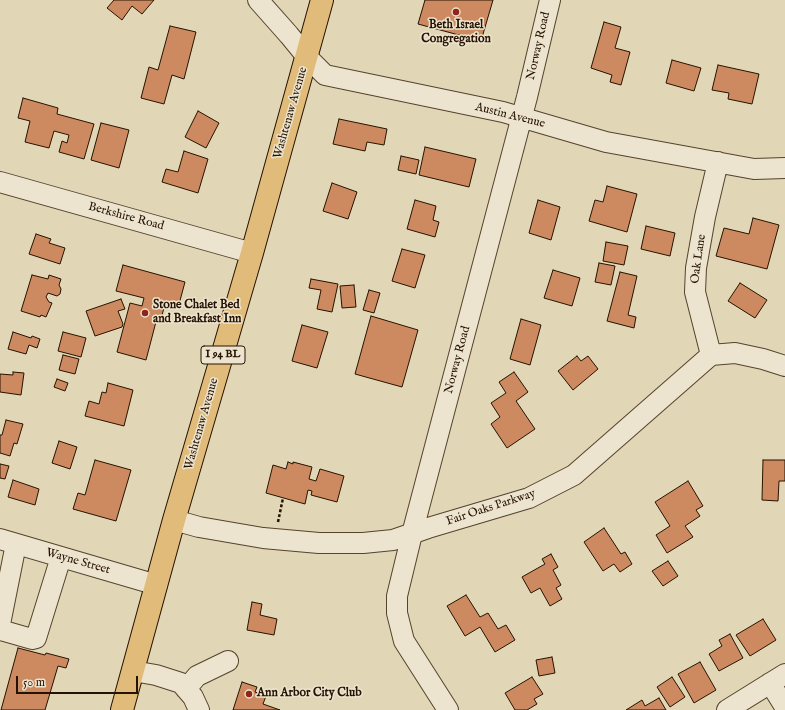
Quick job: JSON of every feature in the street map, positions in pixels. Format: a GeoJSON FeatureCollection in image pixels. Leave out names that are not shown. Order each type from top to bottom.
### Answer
{"type":"FeatureCollection","features":[{"type":"Feature","properties":{"kind":"main road","name":"Washtenaw Avenue"},"geometry":{"type":"LineString","coordinates":[[122,710],[174,520],[252,253],[322,0]]}},
{"type":"Feature","properties":{"kind":"street","name":"Austin Avenue"},"geometry":{"type":"LineString","coordinates":[[258,0],[307,57],[325,75],[503,112],[606,142],[754,169],[785,168]]}},
{"type":"Feature","properties":{"kind":"street","name":"Norway Road"},"geometry":{"type":"LineString","coordinates":[[448,710],[404,641],[397,613],[398,596],[412,534],[521,118],[550,0]]}},
{"type":"Feature","properties":{"kind":"street","name":"Oak Lane"},"geometry":{"type":"LineString","coordinates":[[711,355],[695,292],[697,261],[705,217],[718,162]]}},
{"type":"Feature","properties":{"kind":"street","name":"Berkshire Road"},"geometry":{"type":"LineString","coordinates":[[0,182],[252,253]]}},
{"type":"Feature","properties":{"kind":"street"},"geometry":{"type":"LineString","coordinates":[[711,355],[735,353],[764,359],[785,366]]}},
{"type":"Feature","properties":{"kind":"street","name":"Fair Oaks Parkway"},"geometry":{"type":"LineString","coordinates":[[174,520],[199,527],[256,536],[319,543],[363,543],[393,540],[529,498],[574,475],[711,355]]}},
{"type":"Feature","properties":{"kind":"street"},"geometry":{"type":"LineString","coordinates":[[8,541],[0,624],[4,631],[32,639],[36,638],[61,557]]}},
{"type":"Feature","properties":{"kind":"street","name":"Wayne Street"},"geometry":{"type":"LineString","coordinates":[[8,541],[157,585]]}},
{"type":"Feature","properties":{"kind":"street"},"geometry":{"type":"LineString","coordinates":[[186,689],[197,676],[228,661]]}},
{"type":"Feature","properties":{"kind":"street"},"geometry":{"type":"LineString","coordinates":[[133,671],[156,675],[181,683],[193,697],[199,710]]}},
{"type":"Feature","properties":{"kind":"street"},"geometry":{"type":"LineString","coordinates":[[727,710],[778,679],[785,707]]}},
{"type":"Feature","properties":{"kind":"path"},"geometry":{"type":"LineString","coordinates":[[277,524],[283,498]]}},
{"type":"Feature","properties":{"kind":"building"},"geometry":{"type":"Polygon","coordinates":[[[114,0],[154,0],[142,14],[132,6],[122,20],[107,8],[114,0]]]}},
{"type":"Feature","properties":{"kind":"building","name":"Beth Israel Congregation"},"geometry":{"type":"Polygon","coordinates":[[[425,0],[493,0],[481,41],[418,24],[425,0]]]}},
{"type":"Feature","properties":{"kind":"building"},"geometry":{"type":"Polygon","coordinates":[[[604,22],[621,27],[615,48],[630,52],[621,85],[610,82],[612,75],[591,68],[604,22]]]}},
{"type":"Feature","properties":{"kind":"building"},"geometry":{"type":"Polygon","coordinates":[[[170,26],[196,32],[184,79],[172,75],[164,104],[141,98],[149,67],[158,70],[170,26]]]}},
{"type":"Feature","properties":{"kind":"building"},"geometry":{"type":"Polygon","coordinates":[[[672,60],[701,68],[694,91],[666,83],[672,60]]]}},
{"type":"Feature","properties":{"kind":"building"},"geometry":{"type":"Polygon","coordinates":[[[718,65],[759,74],[752,104],[728,99],[729,93],[712,90],[718,65]]]}},
{"type":"Feature","properties":{"kind":"building"},"geometry":{"type":"Polygon","coordinates":[[[23,98],[58,108],[57,114],[94,124],[84,159],[59,152],[62,141],[67,143],[69,135],[54,131],[49,148],[25,142],[30,121],[18,118],[23,98]]]}},
{"type":"Feature","properties":{"kind":"building"},"geometry":{"type":"Polygon","coordinates":[[[198,111],[219,123],[206,148],[185,137],[198,111]]]}},
{"type":"Feature","properties":{"kind":"building"},"geometry":{"type":"Polygon","coordinates":[[[339,119],[387,129],[384,145],[367,142],[365,151],[333,144],[339,119]]]}},
{"type":"Feature","properties":{"kind":"building"},"geometry":{"type":"Polygon","coordinates":[[[101,123],[129,130],[119,168],[91,160],[101,123]]]}},
{"type":"Feature","properties":{"kind":"building"},"geometry":{"type":"Polygon","coordinates":[[[425,147],[476,159],[469,187],[419,175],[425,147]]]}},
{"type":"Feature","properties":{"kind":"building"},"geometry":{"type":"Polygon","coordinates":[[[184,151],[208,159],[198,193],[162,182],[166,169],[178,172],[184,151]]]}},
{"type":"Feature","properties":{"kind":"building"},"geometry":{"type":"Polygon","coordinates":[[[401,156],[419,160],[416,174],[398,170],[401,156]]]}},
{"type":"Feature","properties":{"kind":"building"},"geometry":{"type":"Polygon","coordinates":[[[332,183],[357,192],[348,219],[323,211],[332,183]]]}},
{"type":"Feature","properties":{"kind":"building"},"geometry":{"type":"Polygon","coordinates":[[[607,186],[637,194],[627,232],[589,221],[595,200],[603,202],[607,186]]]}},
{"type":"Feature","properties":{"kind":"building"},"geometry":{"type":"Polygon","coordinates":[[[415,200],[436,206],[433,220],[439,222],[435,237],[407,229],[415,200]]]}},
{"type":"Feature","properties":{"kind":"building"},"geometry":{"type":"Polygon","coordinates":[[[538,200],[560,207],[551,240],[529,233],[538,200]]]}},
{"type":"Feature","properties":{"kind":"building"},"geometry":{"type":"Polygon","coordinates":[[[753,218],[779,225],[767,269],[716,256],[724,228],[749,234],[753,218]]]}},
{"type":"Feature","properties":{"kind":"building"},"geometry":{"type":"Polygon","coordinates":[[[646,226],[675,233],[670,256],[641,249],[646,226]]]}},
{"type":"Feature","properties":{"kind":"building"},"geometry":{"type":"Polygon","coordinates":[[[36,234],[51,239],[49,243],[65,248],[60,264],[29,254],[36,234]]]}},
{"type":"Feature","properties":{"kind":"building"},"geometry":{"type":"Polygon","coordinates":[[[606,242],[628,246],[624,265],[603,261],[606,242]]]}},
{"type":"Feature","properties":{"kind":"building"},"geometry":{"type":"Polygon","coordinates":[[[402,249],[425,255],[415,288],[392,281],[402,249]]]}},
{"type":"Feature","properties":{"kind":"building"},"geometry":{"type":"Polygon","coordinates":[[[599,263],[615,266],[611,285],[595,282],[599,263]]]}},
{"type":"Feature","properties":{"kind":"building","name":"Stone Chalet Bed and Breakfast Inn"},"geometry":{"type":"Polygon","coordinates":[[[123,265],[185,282],[178,308],[165,304],[161,319],[157,318],[146,360],[117,352],[130,303],[142,306],[144,298],[116,291],[123,265]]]}},
{"type":"Feature","properties":{"kind":"building"},"geometry":{"type":"Polygon","coordinates":[[[553,270],[580,278],[572,306],[544,298],[553,270]]]}},
{"type":"Feature","properties":{"kind":"building"},"geometry":{"type":"Polygon","coordinates":[[[620,272],[637,276],[628,315],[636,317],[634,328],[607,321],[620,272]]]}},
{"type":"Feature","properties":{"kind":"building"},"geometry":{"type":"Polygon","coordinates":[[[32,275],[48,279],[49,275],[61,279],[59,285],[61,289],[60,294],[57,296],[48,293],[46,297],[49,302],[52,303],[46,317],[41,315],[40,317],[21,311],[32,275]]]}},
{"type":"Feature","properties":{"kind":"building"},"geometry":{"type":"Polygon","coordinates":[[[311,279],[338,284],[332,312],[317,309],[321,290],[309,288],[311,279]]]}},
{"type":"Feature","properties":{"kind":"building"},"geometry":{"type":"Polygon","coordinates":[[[740,283],[767,300],[755,318],[728,301],[740,283]]]}},
{"type":"Feature","properties":{"kind":"building"},"geometry":{"type":"Polygon","coordinates":[[[354,285],[356,307],[342,308],[340,286],[354,285]]]}},
{"type":"Feature","properties":{"kind":"building"},"geometry":{"type":"Polygon","coordinates":[[[369,290],[380,293],[374,313],[363,310],[369,290]]]}},
{"type":"Feature","properties":{"kind":"building"},"geometry":{"type":"Polygon","coordinates":[[[121,299],[125,309],[118,311],[123,324],[122,327],[95,336],[86,311],[121,299]]]}},
{"type":"Feature","properties":{"kind":"building"},"geometry":{"type":"Polygon","coordinates":[[[371,316],[418,330],[402,387],[355,374],[371,316]]]}},
{"type":"Feature","properties":{"kind":"building"},"geometry":{"type":"Polygon","coordinates":[[[521,319],[541,325],[530,365],[510,359],[521,319]]]}},
{"type":"Feature","properties":{"kind":"building"},"geometry":{"type":"Polygon","coordinates":[[[302,325],[328,332],[317,368],[292,361],[302,325]]]}},
{"type":"Feature","properties":{"kind":"building"},"geometry":{"type":"Polygon","coordinates":[[[13,332],[31,338],[32,336],[40,339],[37,348],[29,345],[26,354],[8,349],[13,332]]]}},
{"type":"Feature","properties":{"kind":"building"},"geometry":{"type":"Polygon","coordinates":[[[63,332],[86,338],[81,357],[58,351],[63,332]]]}},
{"type":"Feature","properties":{"kind":"building"},"geometry":{"type":"Polygon","coordinates":[[[63,355],[79,359],[75,374],[59,370],[63,355]]]}},
{"type":"Feature","properties":{"kind":"building"},"geometry":{"type":"Polygon","coordinates":[[[577,356],[581,361],[588,356],[598,369],[573,390],[558,371],[577,356]]]}},
{"type":"Feature","properties":{"kind":"building"},"geometry":{"type":"Polygon","coordinates":[[[13,372],[24,373],[21,395],[0,392],[0,374],[13,375],[13,372]]]}},
{"type":"Feature","properties":{"kind":"building"},"geometry":{"type":"Polygon","coordinates":[[[514,372],[528,392],[516,401],[535,429],[507,448],[491,424],[500,417],[491,403],[506,393],[499,382],[514,372]]]}},
{"type":"Feature","properties":{"kind":"building"},"geometry":{"type":"Polygon","coordinates":[[[57,379],[68,383],[65,391],[54,387],[57,379]]]}},
{"type":"Feature","properties":{"kind":"building"},"geometry":{"type":"Polygon","coordinates":[[[108,383],[133,390],[124,426],[85,416],[89,401],[99,404],[102,392],[106,393],[108,383]]]}},
{"type":"Feature","properties":{"kind":"building"},"geometry":{"type":"Polygon","coordinates":[[[6,420],[23,424],[17,444],[14,443],[10,456],[0,453],[0,435],[2,435],[6,420]]]}},
{"type":"Feature","properties":{"kind":"building"},"geometry":{"type":"Polygon","coordinates":[[[59,441],[77,447],[70,469],[52,463],[59,441]]]}},
{"type":"Feature","properties":{"kind":"building"},"geometry":{"type":"Polygon","coordinates":[[[95,460],[131,470],[116,521],[73,509],[78,493],[85,495],[95,460]]]}},
{"type":"Feature","properties":{"kind":"building"},"geometry":{"type":"Polygon","coordinates":[[[763,460],[785,460],[785,481],[779,481],[778,501],[762,500],[763,460]]]}},
{"type":"Feature","properties":{"kind":"building"},"geometry":{"type":"Polygon","coordinates":[[[288,462],[312,467],[309,479],[316,481],[320,469],[344,476],[337,502],[311,495],[312,491],[308,490],[305,504],[266,493],[273,465],[286,469],[288,462]]]}},
{"type":"Feature","properties":{"kind":"building"},"geometry":{"type":"Polygon","coordinates":[[[0,464],[9,466],[5,479],[0,478],[0,464]]]}},
{"type":"Feature","properties":{"kind":"building"},"geometry":{"type":"Polygon","coordinates":[[[13,480],[39,489],[35,505],[8,497],[13,480]]]}},
{"type":"Feature","properties":{"kind":"building"},"geometry":{"type":"Polygon","coordinates":[[[688,481],[703,506],[696,510],[700,516],[685,526],[693,537],[667,553],[656,535],[670,526],[655,502],[688,481]]]}},
{"type":"Feature","properties":{"kind":"building"},"geometry":{"type":"Polygon","coordinates":[[[604,528],[621,554],[625,552],[632,564],[620,572],[614,564],[603,571],[584,542],[604,528]]]}},
{"type":"Feature","properties":{"kind":"building"},"geometry":{"type":"Polygon","coordinates":[[[551,554],[558,567],[553,570],[561,585],[556,588],[562,599],[550,606],[540,588],[531,593],[522,577],[545,564],[542,559],[551,554]]]}},
{"type":"Feature","properties":{"kind":"building"},"geometry":{"type":"Polygon","coordinates":[[[668,561],[678,576],[663,586],[652,571],[668,561]]]}},
{"type":"Feature","properties":{"kind":"building"},"geometry":{"type":"Polygon","coordinates":[[[466,595],[480,617],[488,613],[498,629],[506,625],[515,640],[495,652],[480,627],[465,636],[447,606],[466,595]]]}},
{"type":"Feature","properties":{"kind":"building"},"geometry":{"type":"Polygon","coordinates":[[[252,602],[262,604],[260,615],[277,619],[274,635],[247,630],[252,602]]]}},
{"type":"Feature","properties":{"kind":"building"},"geometry":{"type":"Polygon","coordinates":[[[763,619],[776,640],[750,656],[736,635],[763,619]]]}},
{"type":"Feature","properties":{"kind":"building"},"geometry":{"type":"Polygon","coordinates":[[[730,634],[743,658],[719,671],[709,654],[722,646],[719,640],[730,634]]]}},
{"type":"Feature","properties":{"kind":"building"},"geometry":{"type":"Polygon","coordinates":[[[18,648],[69,659],[66,668],[58,666],[45,710],[1,710],[18,648]]]}},
{"type":"Feature","properties":{"kind":"building"},"geometry":{"type":"Polygon","coordinates":[[[552,657],[555,673],[539,676],[536,660],[552,657]]]}},
{"type":"Feature","properties":{"kind":"building"},"geometry":{"type":"Polygon","coordinates":[[[700,662],[716,690],[694,703],[678,674],[700,662]]]}},
{"type":"Feature","properties":{"kind":"building"},"geometry":{"type":"Polygon","coordinates":[[[532,677],[543,694],[534,699],[537,704],[527,710],[515,710],[505,693],[532,677]]]}},
{"type":"Feature","properties":{"kind":"building"},"geometry":{"type":"Polygon","coordinates":[[[672,677],[685,697],[670,707],[657,687],[672,677]]]}},
{"type":"Feature","properties":{"kind":"building","name":"Ann Arbor City Club"},"geometry":{"type":"Polygon","coordinates":[[[242,682],[257,687],[255,692],[266,696],[263,704],[280,710],[233,710],[242,682]]]}},
{"type":"Feature","properties":{"kind":"building"},"geometry":{"type":"Polygon","coordinates":[[[659,698],[666,710],[626,710],[642,700],[645,706],[659,698]]]}},
{"type":"Feature","properties":{"kind":"place","name":"Beth Israel Congregation"},"geometry":{"type":"Point","coordinates":[456,12]}},
{"type":"Feature","properties":{"kind":"place","name":"Stone Chalet Bed and Breakfast Inn"},"geometry":{"type":"Point","coordinates":[145,313]}},
{"type":"Feature","properties":{"kind":"place","name":"Ann Arbor City Club"},"geometry":{"type":"Point","coordinates":[249,694]}}]}
